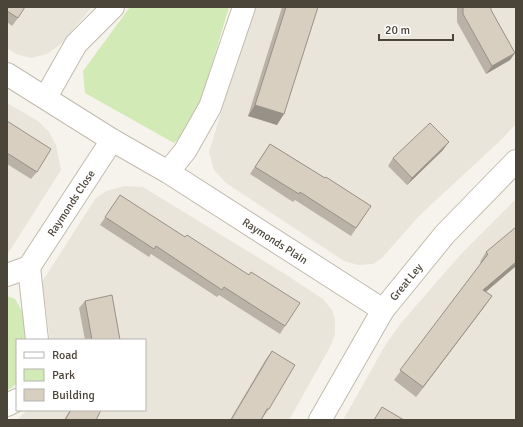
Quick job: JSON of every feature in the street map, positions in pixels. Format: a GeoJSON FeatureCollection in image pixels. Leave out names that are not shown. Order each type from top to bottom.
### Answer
{"type":"FeatureCollection","features":[{"type":"Feature","properties":{"kind":"street"},"geometry":{"type":"LineString","coordinates":[[46,97],[76,44],[112,7]]}},
{"type":"Feature","properties":{"kind":"street"},"geometry":{"type":"LineString","coordinates":[[168,172],[185,151],[210,107],[244,7]]}},
{"type":"Feature","properties":{"kind":"street","name":"Raymonds Plain"},"geometry":{"type":"LineString","coordinates":[[7,74],[46,97],[112,140],[168,172],[383,310]]}},
{"type":"Feature","properties":{"kind":"street","name":"Raymonds Close"},"geometry":{"type":"LineString","coordinates":[[29,267],[112,140]]}},
{"type":"Feature","properties":{"kind":"street","name":"Great Ley"},"geometry":{"type":"LineString","coordinates":[[320,420],[383,310],[445,234],[516,161]]}},
{"type":"Feature","properties":{"kind":"street"},"geometry":{"type":"LineString","coordinates":[[7,275],[29,267],[37,339]]}},
{"type":"Feature","properties":{"kind":"street"},"geometry":{"type":"LineString","coordinates":[[7,405],[16,400]]}},
{"type":"Feature","properties":{"kind":"shaded area"},"geometry":{"type":"Polygon","coordinates":[[[7,7],[92,7],[61,44],[47,54],[31,58],[16,54],[7,48],[7,7]]]}},
{"type":"Feature","properties":{"kind":"shaded area"},"geometry":{"type":"Polygon","coordinates":[[[253,7],[516,7],[516,124],[502,139],[419,216],[382,258],[373,264],[358,265],[344,261],[226,183],[214,170],[209,152],[253,7]]]}},
{"type":"Feature","properties":{"kind":"shaded area"},"geometry":{"type":"Polygon","coordinates":[[[7,103],[38,121],[49,132],[56,145],[61,170],[7,255],[7,103]]]}},
{"type":"Feature","properties":{"kind":"shaded area"},"geometry":{"type":"Polygon","coordinates":[[[125,186],[143,187],[285,274],[323,299],[332,310],[335,320],[335,334],[330,347],[289,420],[17,420],[26,411],[146,411],[146,339],[50,339],[42,282],[95,199],[106,191],[125,186]]]}},
{"type":"Feature","properties":{"kind":"shaded area"},"geometry":{"type":"Polygon","coordinates":[[[516,199],[516,420],[343,420],[386,344],[401,323],[461,254],[516,199]]]}},
{"type":"Feature","properties":{"kind":"green space"},"geometry":{"type":"Polygon","coordinates":[[[130,7],[229,7],[194,125],[174,143],[85,93],[83,71],[130,7]]]}},
{"type":"Feature","properties":{"kind":"green space"},"geometry":{"type":"Polygon","coordinates":[[[7,296],[15,299],[29,323],[28,339],[16,339],[16,383],[13,387],[7,390],[7,296]]]}},
{"type":"Feature","properties":{"kind":"building"},"geometry":{"type":"Polygon","coordinates":[[[7,7],[25,7],[18,18],[7,11],[7,7]]]}},
{"type":"Feature","properties":{"kind":"building"},"geometry":{"type":"Polygon","coordinates":[[[286,7],[318,7],[284,114],[255,105],[286,7]]]}},
{"type":"Feature","properties":{"kind":"building"},"geometry":{"type":"Polygon","coordinates":[[[463,7],[491,7],[491,10],[515,53],[492,66],[463,14],[463,7]]]}},
{"type":"Feature","properties":{"kind":"building"},"geometry":{"type":"Polygon","coordinates":[[[7,121],[51,149],[37,172],[7,153],[7,121]]]}},
{"type":"Feature","properties":{"kind":"building"},"geometry":{"type":"Polygon","coordinates":[[[430,123],[449,142],[412,178],[393,158],[430,123]]]}},
{"type":"Feature","properties":{"kind":"building"},"geometry":{"type":"Polygon","coordinates":[[[270,144],[371,206],[356,228],[300,192],[299,194],[255,167],[270,144]]]}},
{"type":"Feature","properties":{"kind":"building"},"geometry":{"type":"Polygon","coordinates":[[[120,195],[185,237],[187,235],[249,275],[251,272],[300,303],[285,326],[224,287],[222,290],[156,246],[154,249],[105,217],[120,195]]]}},
{"type":"Feature","properties":{"kind":"building"},"geometry":{"type":"Polygon","coordinates":[[[516,227],[516,262],[483,290],[492,296],[423,387],[400,370],[488,254],[486,252],[516,227]]]}},
{"type":"Feature","properties":{"kind":"building"},"geometry":{"type":"Polygon","coordinates":[[[112,295],[120,339],[92,339],[85,301],[112,295]]]}},
{"type":"Feature","properties":{"kind":"building"},"geometry":{"type":"Polygon","coordinates":[[[272,351],[295,365],[269,409],[267,409],[261,420],[231,420],[272,351]]]}},
{"type":"Feature","properties":{"kind":"building"},"geometry":{"type":"Polygon","coordinates":[[[382,407],[404,420],[374,420],[382,407]]]}},
{"type":"Feature","properties":{"kind":"building"},"geometry":{"type":"Polygon","coordinates":[[[70,411],[100,411],[96,420],[65,420],[70,411]]]}}]}
